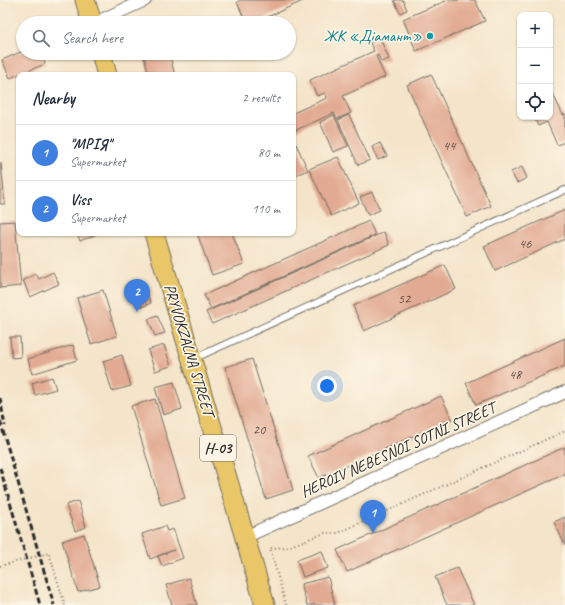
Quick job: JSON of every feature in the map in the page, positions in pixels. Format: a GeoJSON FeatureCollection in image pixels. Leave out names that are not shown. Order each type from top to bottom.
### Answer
{"type":"FeatureCollection","features":[{"type":"Feature","properties":{"kind":"main road"},"geometry":{"type":"LineString","coordinates":[[85,0],[91,16]]}},
{"type":"Feature","properties":{"kind":"main road"},"geometry":{"type":"LineString","coordinates":[[103,60],[106,72]]}},
{"type":"Feature","properties":{"kind":"main road","name":"PRYVOKZALNA STREET"},"geometry":{"type":"LineString","coordinates":[[155,236],[265,605]]}},
{"type":"Feature","properties":{"kind":"street"},"geometry":{"type":"LineString","coordinates":[[109,16],[145,0]]}},
{"type":"Feature","properties":{"kind":"street","name":"HEROIV NEBESNOI SOTNI STREET"},"geometry":{"type":"LineString","coordinates":[[245,537],[565,392]]}},
{"type":"Feature","properties":{"kind":"lane"},"geometry":{"type":"LineString","coordinates":[[192,359],[565,190]]}},
{"type":"Feature","properties":{"kind":"path"},"geometry":{"type":"LineString","coordinates":[[286,605],[270,548],[287,547],[325,533],[338,533],[565,431]]}},
{"type":"Feature","properties":{"kind":"path"},"geometry":{"type":"LineString","coordinates":[[0,566],[50,553],[65,605]]}},
{"type":"Feature","properties":{"kind":"building"},"geometry":{"type":"Polygon","coordinates":[[[241,0],[305,0],[270,16],[243,16],[237,2],[241,0]]]}},
{"type":"Feature","properties":{"kind":"building"},"geometry":{"type":"Polygon","coordinates":[[[394,0],[403,0],[407,10],[400,13],[394,0]]]}},
{"type":"Feature","properties":{"kind":"building","name":"ЖК «Діамант»"},"geometry":{"type":"Polygon","coordinates":[[[448,0],[475,0],[485,21],[416,51],[403,19],[448,0]]]}},
{"type":"Feature","properties":{"kind":"building"},"geometry":{"type":"Polygon","coordinates":[[[380,38],[389,59],[381,62],[378,55],[376,56],[385,77],[343,96],[351,113],[337,119],[334,113],[296,130],[296,112],[327,98],[325,93],[317,96],[310,80],[374,51],[370,43],[380,38]]]}},
{"type":"Feature","properties":{"kind":"building"},"geometry":{"type":"Polygon","coordinates":[[[16,54],[16,60],[44,60],[45,64],[25,72],[16,72],[16,76],[10,78],[2,60],[16,54]]]}},
{"type":"Feature","properties":{"kind":"building"},"geometry":{"type":"Polygon","coordinates":[[[145,60],[171,60],[174,72],[148,72],[145,60]]]}},
{"type":"Feature","properties":{"kind":"building"},"geometry":{"type":"Polygon","coordinates":[[[431,74],[491,206],[467,217],[407,85],[431,74]]]}},
{"type":"Feature","properties":{"kind":"building"},"geometry":{"type":"Polygon","coordinates":[[[553,94],[563,115],[565,114],[565,142],[557,145],[547,122],[538,126],[535,120],[553,120],[553,94]]]}},
{"type":"Feature","properties":{"kind":"building"},"geometry":{"type":"Polygon","coordinates":[[[334,115],[348,146],[333,152],[320,122],[334,115]]]}},
{"type":"Feature","properties":{"kind":"building"},"geometry":{"type":"Polygon","coordinates":[[[349,115],[370,160],[358,165],[338,120],[349,115]]]}},
{"type":"Feature","properties":{"kind":"building"},"geometry":{"type":"Polygon","coordinates":[[[380,143],[387,156],[378,160],[372,147],[380,143]]]}},
{"type":"Feature","properties":{"kind":"building"},"geometry":{"type":"Polygon","coordinates":[[[296,144],[308,170],[296,175],[296,144]]]}},
{"type":"Feature","properties":{"kind":"building"},"geometry":{"type":"Polygon","coordinates":[[[338,157],[359,203],[331,216],[309,169],[338,157]]]}},
{"type":"Feature","properties":{"kind":"building"},"geometry":{"type":"Polygon","coordinates":[[[1,163],[5,204],[0,204],[1,163]]]}},
{"type":"Feature","properties":{"kind":"building"},"geometry":{"type":"Polygon","coordinates":[[[522,167],[527,178],[517,183],[511,172],[522,167]]]}},
{"type":"Feature","properties":{"kind":"building"},"geometry":{"type":"Polygon","coordinates":[[[372,192],[380,210],[368,215],[360,197],[372,192]]]}},
{"type":"Feature","properties":{"kind":"building"},"geometry":{"type":"Polygon","coordinates":[[[565,210],[565,239],[495,271],[484,246],[565,210]]]}},
{"type":"Feature","properties":{"kind":"building"},"geometry":{"type":"Polygon","coordinates":[[[15,221],[21,286],[0,288],[0,222],[15,221]]]}},
{"type":"Feature","properties":{"kind":"building"},"geometry":{"type":"Polygon","coordinates":[[[369,221],[375,235],[211,309],[204,295],[369,221]]]}},
{"type":"Feature","properties":{"kind":"building"},"geometry":{"type":"Polygon","coordinates":[[[384,232],[389,245],[212,324],[206,312],[384,232]]]}},
{"type":"Feature","properties":{"kind":"building"},"geometry":{"type":"Polygon","coordinates":[[[78,236],[92,236],[80,241],[78,236]]]}},
{"type":"Feature","properties":{"kind":"building"},"geometry":{"type":"Polygon","coordinates":[[[198,236],[233,236],[244,264],[212,275],[198,236]]]}},
{"type":"Feature","properties":{"kind":"building"},"geometry":{"type":"Polygon","coordinates":[[[445,265],[456,289],[364,331],[353,306],[445,265]]]}},
{"type":"Feature","properties":{"kind":"building"},"geometry":{"type":"Polygon","coordinates":[[[53,272],[59,284],[30,297],[23,280],[36,274],[39,279],[53,272]]]}},
{"type":"Feature","properties":{"kind":"building"},"geometry":{"type":"Polygon","coordinates":[[[103,290],[117,336],[91,344],[77,298],[103,290]]]}},
{"type":"Feature","properties":{"kind":"building"},"geometry":{"type":"Polygon","coordinates":[[[146,291],[151,303],[142,307],[137,295],[146,291]]]}},
{"type":"Feature","properties":{"kind":"building"},"geometry":{"type":"Polygon","coordinates":[[[157,315],[165,333],[155,336],[148,319],[157,315]]]}},
{"type":"Feature","properties":{"kind":"building"},"geometry":{"type":"Polygon","coordinates":[[[10,337],[20,337],[21,357],[12,358],[10,337]]]}},
{"type":"Feature","properties":{"kind":"building"},"geometry":{"type":"Polygon","coordinates":[[[565,338],[565,366],[476,405],[466,383],[565,338]]]}},
{"type":"Feature","properties":{"kind":"building"},"geometry":{"type":"Polygon","coordinates":[[[73,345],[77,360],[32,374],[28,359],[73,345]]]}},
{"type":"Feature","properties":{"kind":"building"},"geometry":{"type":"Polygon","coordinates":[[[164,345],[171,366],[155,371],[148,350],[164,345]]]}},
{"type":"Feature","properties":{"kind":"building"},"geometry":{"type":"Polygon","coordinates":[[[122,355],[131,386],[112,391],[103,361],[122,355]]]}},
{"type":"Feature","properties":{"kind":"building"},"geometry":{"type":"Polygon","coordinates":[[[252,359],[293,490],[266,499],[225,367],[252,359]]]}},
{"type":"Feature","properties":{"kind":"building"},"geometry":{"type":"Polygon","coordinates":[[[52,377],[56,389],[35,395],[32,383],[52,377]]]}},
{"type":"Feature","properties":{"kind":"building"},"geometry":{"type":"Polygon","coordinates":[[[174,382],[182,409],[163,415],[155,387],[174,382]]]}},
{"type":"Feature","properties":{"kind":"building"},"geometry":{"type":"Polygon","coordinates":[[[441,396],[452,419],[319,478],[308,456],[441,396]]]}},
{"type":"Feature","properties":{"kind":"building"},"geometry":{"type":"Polygon","coordinates":[[[155,399],[185,498],[161,505],[131,406],[155,399]]]}},
{"type":"Feature","properties":{"kind":"building"},"geometry":{"type":"Polygon","coordinates":[[[565,447],[565,474],[347,572],[337,550],[565,447]]]}},
{"type":"Feature","properties":{"kind":"building"},"geometry":{"type":"Polygon","coordinates":[[[78,501],[86,527],[75,531],[66,505],[78,501]]]}},
{"type":"Feature","properties":{"kind":"building"},"geometry":{"type":"Polygon","coordinates":[[[565,517],[565,545],[554,522],[565,517]]]}},
{"type":"Feature","properties":{"kind":"building"},"geometry":{"type":"Polygon","coordinates":[[[165,526],[167,531],[173,529],[183,558],[162,566],[158,556],[150,559],[142,534],[165,526]]]}},
{"type":"Feature","properties":{"kind":"building"},"geometry":{"type":"Polygon","coordinates":[[[84,534],[100,586],[78,592],[62,541],[84,534]]]}},
{"type":"Feature","properties":{"kind":"building"},"geometry":{"type":"Polygon","coordinates":[[[322,551],[328,568],[303,577],[297,560],[322,551]]]}},
{"type":"Feature","properties":{"kind":"building"},"geometry":{"type":"Polygon","coordinates":[[[457,568],[474,605],[447,605],[435,577],[457,568]]]}},
{"type":"Feature","properties":{"kind":"building"},"geometry":{"type":"Polygon","coordinates":[[[328,577],[335,605],[307,605],[301,584],[328,577]]]}},
{"type":"Feature","properties":{"kind":"building"},"geometry":{"type":"Polygon","coordinates":[[[189,578],[197,605],[172,605],[166,585],[189,578]]]}},
{"type":"Feature","properties":{"kind":"railway"},"geometry":{"type":"LineString","coordinates":[[0,398],[5,426]]}},
{"type":"Feature","properties":{"kind":"railway"},"geometry":{"type":"LineString","coordinates":[[0,421],[54,605]]}},
{"type":"Feature","properties":{"kind":"railway"},"geometry":{"type":"LineString","coordinates":[[0,468],[40,605]]}},
{"type":"Feature","properties":{"kind":"place","name":"ЖК «Діамант»"},"geometry":{"type":"Point","coordinates":[430,36]}},
{"type":"Feature","properties":{"kind":"place","name":"Viss"},"geometry":{"type":"Point","coordinates":[137,312]}},
{"type":"Feature","properties":{"kind":"place","name":"\"МРІЯ\""},"geometry":{"type":"Point","coordinates":[373,533]}}]}
